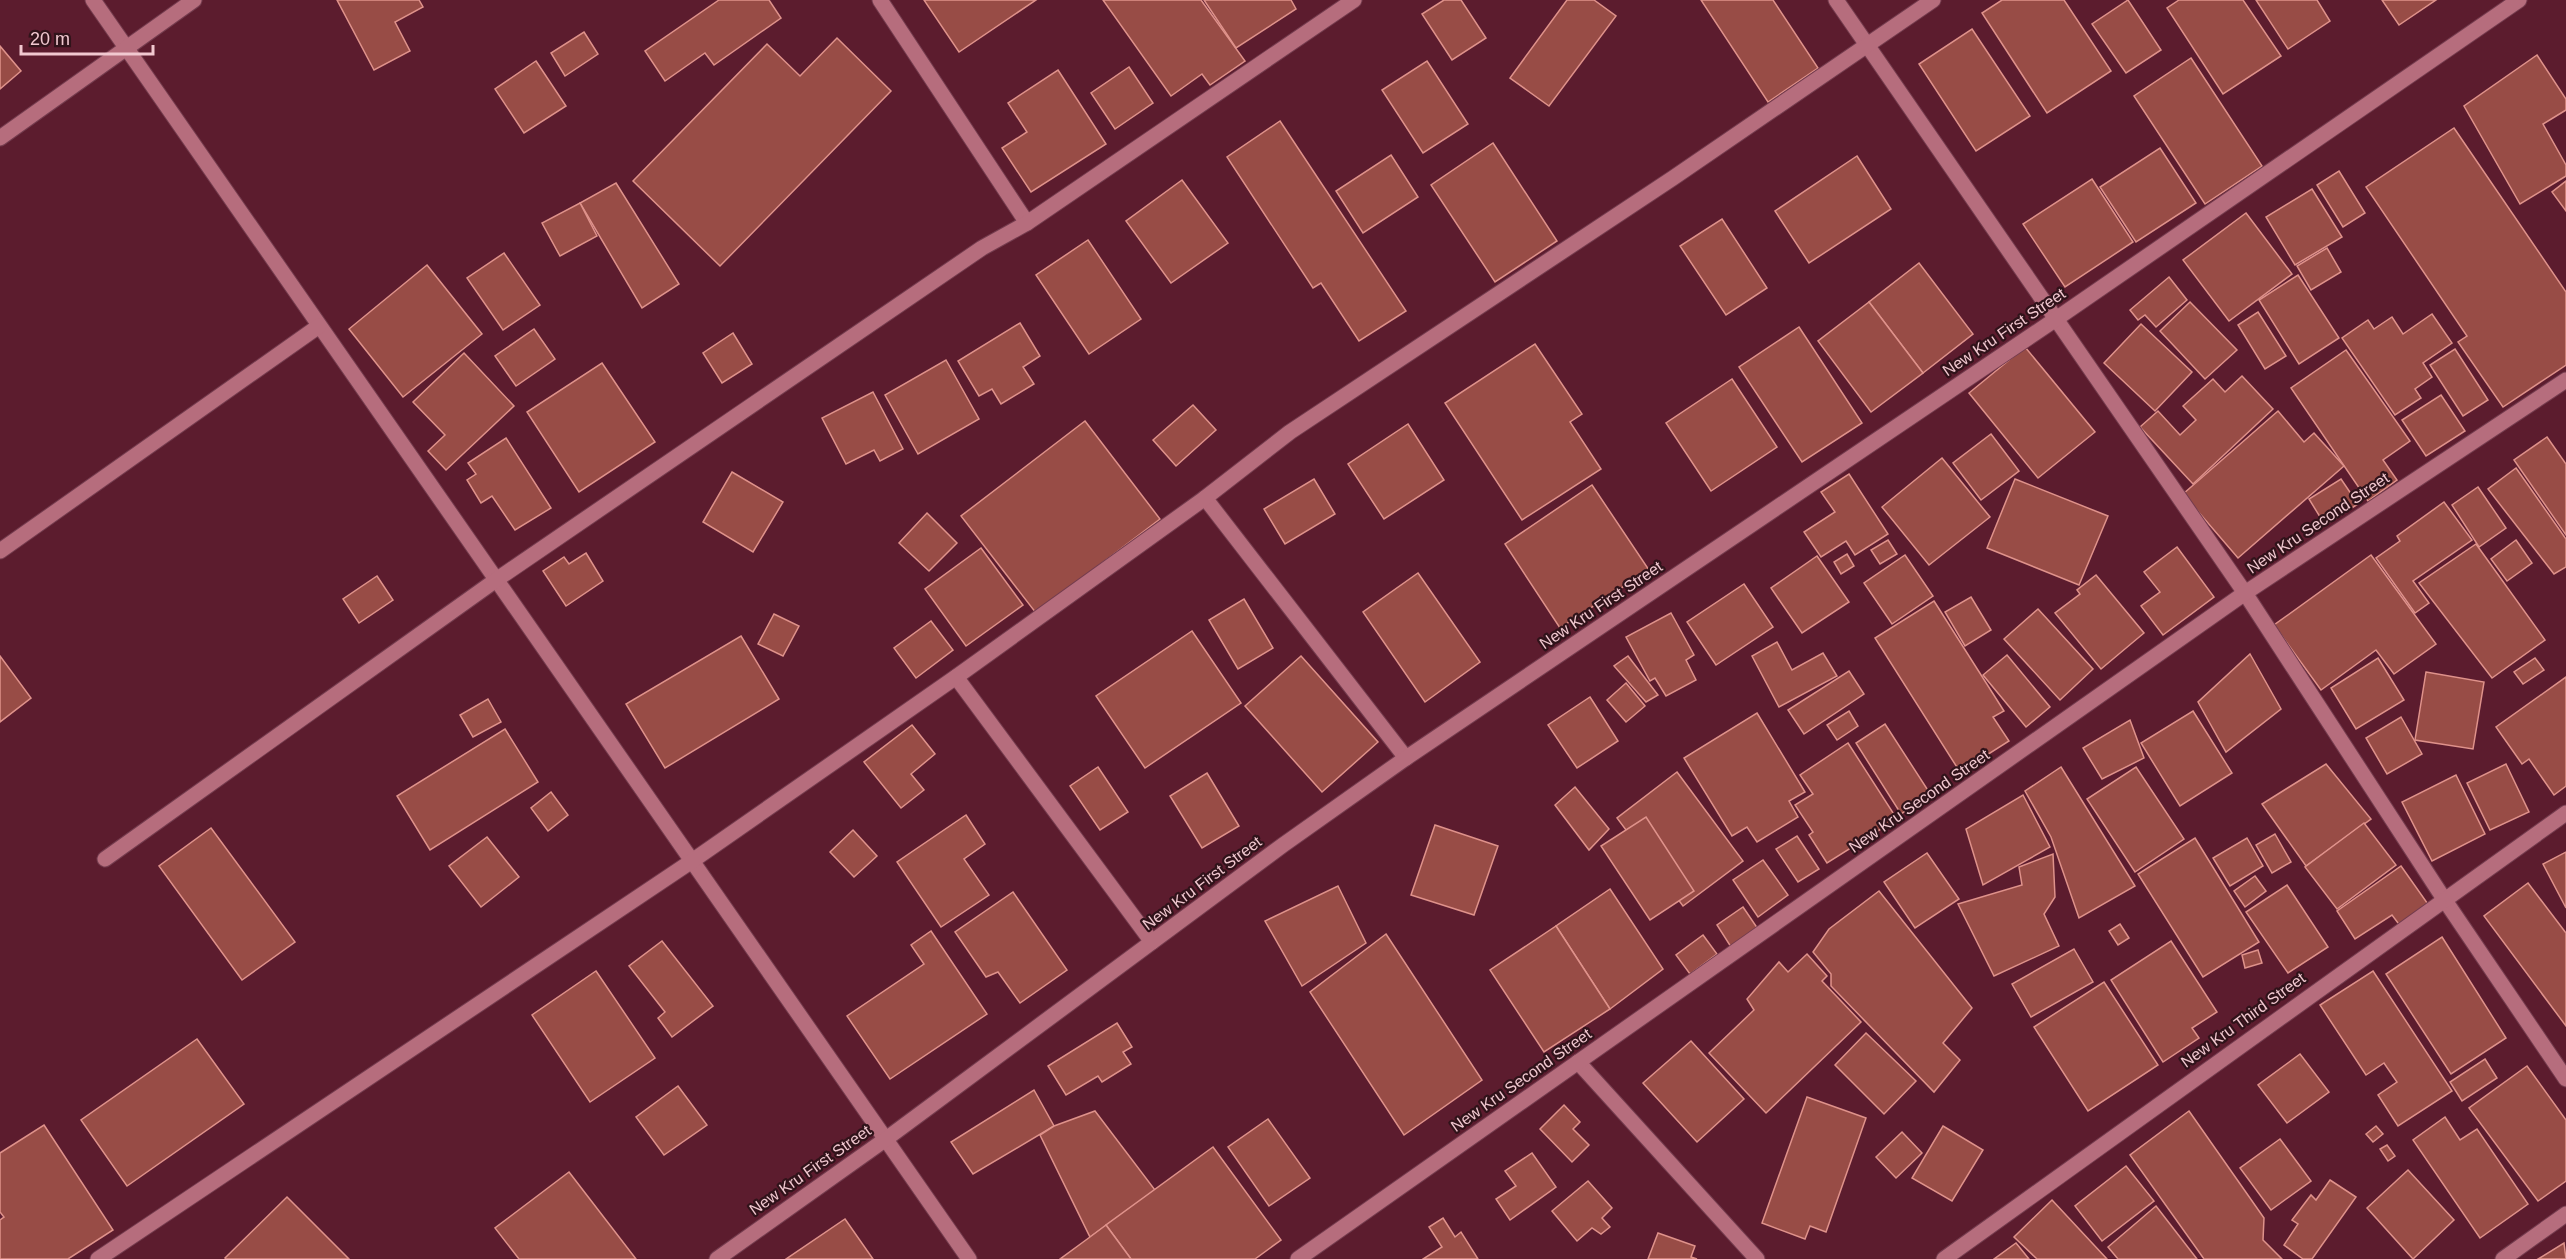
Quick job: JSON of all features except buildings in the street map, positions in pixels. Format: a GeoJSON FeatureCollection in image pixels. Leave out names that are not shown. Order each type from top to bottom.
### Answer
{"type":"FeatureCollection","features":[{"type":"Feature","properties":{"kind":"street"},"geometry":{"type":"LineString","coordinates":[[93,0],[969,1259]]}},
{"type":"Feature","properties":{"kind":"street"},"geometry":{"type":"LineString","coordinates":[[0,138],[126,46],[194,0]]}},
{"type":"Feature","properties":{"kind":"street"},"geometry":{"type":"LineString","coordinates":[[880,0],[1027,223]]}},
{"type":"Feature","properties":{"kind":"street"},"geometry":{"type":"LineString","coordinates":[[105,859],[496,580],[982,248],[1027,223],[1354,0]]}},
{"type":"Feature","properties":{"kind":"street"},"geometry":{"type":"LineString","coordinates":[[1836,0],[2245,593],[2444,899],[2566,1079]]}},
{"type":"Feature","properties":{"kind":"street"},"geometry":{"type":"LineString","coordinates":[[98,1259],[692,861],[956,677],[1206,498],[1290,432],[1672,178],[1933,0]]}},
{"type":"Feature","properties":{"kind":"street","name":"New Kru First Street"},"geometry":{"type":"LineString","coordinates":[[717,1259],[886,1139],[1406,758],[2056,319],[2520,0]]}},
{"type":"Feature","properties":{"kind":"street"},"geometry":{"type":"LineString","coordinates":[[0,551],[319,326]]}},
{"type":"Feature","properties":{"kind":"street","name":"New Kru Second Street"},"geometry":{"type":"LineString","coordinates":[[1298,1259],[2245,593],[2566,380]]}},
{"type":"Feature","properties":{"kind":"street"},"geometry":{"type":"LineString","coordinates":[[1206,498],[1406,758]]}},
{"type":"Feature","properties":{"kind":"street"},"geometry":{"type":"LineString","coordinates":[[956,677],[1152,942]]}},
{"type":"Feature","properties":{"kind":"street","name":"New Kru Third Street"},"geometry":{"type":"LineString","coordinates":[[1944,1259],[2566,813]]}},
{"type":"Feature","properties":{"kind":"street"},"geometry":{"type":"LineString","coordinates":[[1578,1062],[1757,1259]]}},
{"type":"Feature","properties":{"kind":"street"},"geometry":{"type":"LineString","coordinates":[[2503,1259],[2566,1214]]}}]}
